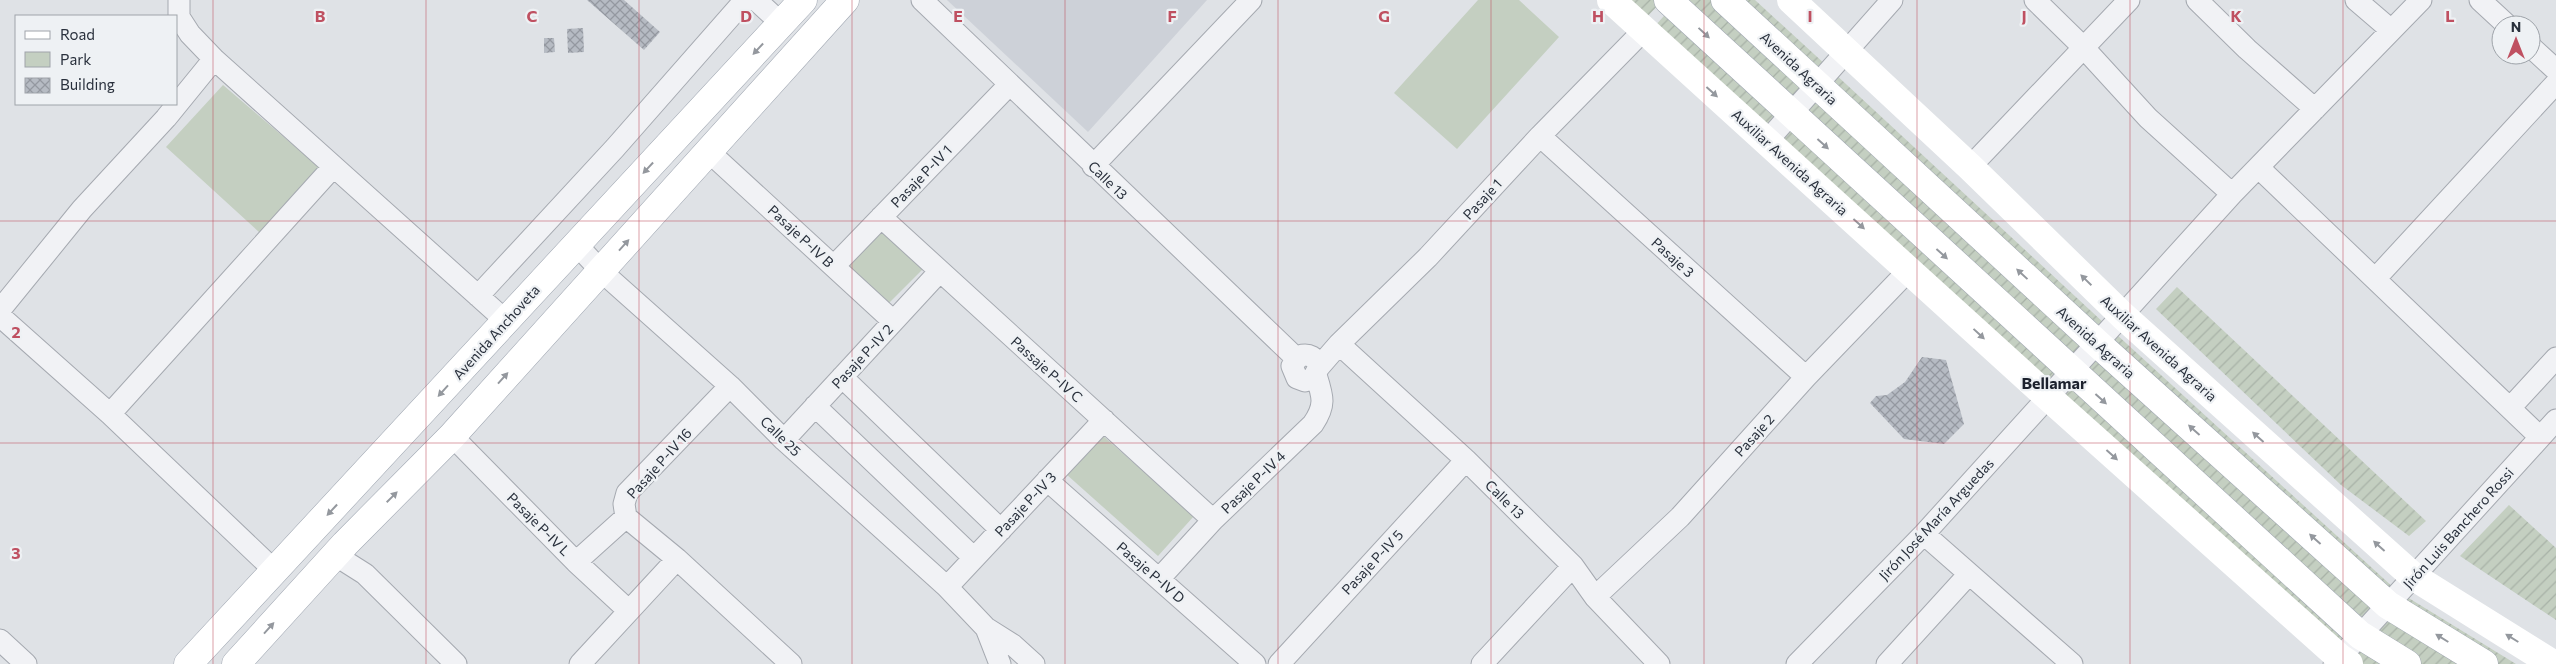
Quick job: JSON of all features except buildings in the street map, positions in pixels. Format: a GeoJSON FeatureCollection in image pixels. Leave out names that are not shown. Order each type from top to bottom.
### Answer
{"type":"FeatureCollection","features":[{"type":"Feature","properties":{"kind":"main road","name":"Avenida Anchoveta"},"geometry":{"type":"LineString","coordinates":[[188,664],[803,0]]}},
{"type":"Feature","properties":{"kind":"main road"},"geometry":{"type":"LineString","coordinates":[[236,664],[335,555],[452,436],[845,0]]}},
{"type":"Feature","properties":{"kind":"main road","name":"Auxiliar Avenida Agraria"},"geometry":{"type":"LineString","coordinates":[[1612,0],[2048,398],[2341,662]]}},
{"type":"Feature","properties":{"kind":"main road"},"geometry":{"type":"LineString","coordinates":[[1668,0],[2360,635],[2407,664]]}},
{"type":"Feature","properties":{"kind":"main road","name":"Avenida Agraria"},"geometry":{"type":"LineString","coordinates":[[1725,0],[2098,344],[2388,605],[2484,664]]}},
{"type":"Feature","properties":{"kind":"main road","name":"Auxiliar Avenida Agraria"},"geometry":{"type":"LineString","coordinates":[[1791,0],[1970,167],[2123,316],[2414,577],[2553,664]]}},
{"type":"Feature","properties":{"kind":"street"},"geometry":{"type":"LineString","coordinates":[[179,0],[179,17],[190,34],[214,59],[506,321]]}},
{"type":"Feature","properties":{"kind":"street"},"geometry":{"type":"LineString","coordinates":[[478,296],[615,148],[745,0]]}},
{"type":"Feature","properties":{"kind":"street"},"geometry":{"type":"LineString","coordinates":[[756,0],[782,24]]}},
{"type":"Feature","properties":{"kind":"street","name":"Calle 13"},"geometry":{"type":"LineString","coordinates":[[922,0],[1093,166],[1296,358],[1308,354],[1315,359],[1318,371]]}},
{"type":"Feature","properties":{"kind":"street"},"geometry":{"type":"LineString","coordinates":[[1093,166],[1251,0]]}},
{"type":"Feature","properties":{"kind":"street"},"geometry":{"type":"LineString","coordinates":[[1766,140],[1892,0]]}},
{"type":"Feature","properties":{"kind":"street"},"geometry":{"type":"LineString","coordinates":[[2035,0],[2083,47],[2148,118],[2232,194]]}},
{"type":"Feature","properties":{"kind":"street"},"geometry":{"type":"LineString","coordinates":[[1970,167],[2129,0]]}},
{"type":"Feature","properties":{"kind":"street"},"geometry":{"type":"LineString","coordinates":[[2197,0],[2246,49],[2314,108]]}},
{"type":"Feature","properties":{"kind":"street"},"geometry":{"type":"LineString","coordinates":[[2356,0],[2391,30]]}},
{"type":"Feature","properties":{"kind":"street","name":"Jirón José María Arguedas"},"geometry":{"type":"LineString","coordinates":[[1797,664],[1924,534],[2232,194],[2421,0]]}},
{"type":"Feature","properties":{"kind":"street"},"geometry":{"type":"LineString","coordinates":[[2480,0],[2496,15]]}},
{"type":"Feature","properties":{"kind":"street","name":"Pasaje 1"},"geometry":{"type":"LineString","coordinates":[[1318,371],[1339,344],[1428,257],[1540,136],[1644,30]]}},
{"type":"Feature","properties":{"kind":"street"},"geometry":{"type":"LineString","coordinates":[[2541,56],[2556,70]]}},
{"type":"Feature","properties":{"kind":"street"},"geometry":{"type":"LineString","coordinates":[[178,103],[214,59]]}},
{"type":"Feature","properties":{"kind":"street"},"geometry":{"type":"LineString","coordinates":[[2376,278],[2556,83]]}},
{"type":"Feature","properties":{"kind":"street","name":"Pasaje P-IV 1"},"geometry":{"type":"LineString","coordinates":[[834,266],[1009,85]]}},
{"type":"Feature","properties":{"kind":"street"},"geometry":{"type":"LineString","coordinates":[[0,310],[82,209],[177,105]]}},
{"type":"Feature","properties":{"kind":"street","name":"Pasaje 3"},"geometry":{"type":"LineString","coordinates":[[1540,136],[1806,377]]}},
{"type":"Feature","properties":{"kind":"street","name":"Pasaje P-IV B"},"geometry":{"type":"LineString","coordinates":[[708,151],[894,321]]}},
{"type":"Feature","properties":{"kind":"street"},"geometry":{"type":"LineString","coordinates":[[110,414],[333,167]]}},
{"type":"Feature","properties":{"kind":"street"},"geometry":{"type":"LineString","coordinates":[[2259,168],[2540,437]]}},
{"type":"Feature","properties":{"kind":"street","name":"Passaje P-IV C"},"geometry":{"type":"LineString","coordinates":[[881,217],[1214,520]]}},
{"type":"Feature","properties":{"kind":"street","name":"Calle 25"},"geometry":{"type":"LineString","coordinates":[[576,245],[600,270],[730,386],[784,440],[947,587],[986,628]]}},
{"type":"Feature","properties":{"kind":"street","name":"Pasaje 2"},"geometry":{"type":"LineString","coordinates":[[1595,597],[1680,517],[1806,377],[1909,270]]}},
{"type":"Feature","properties":{"kind":"street","name":"Pasaje P-IV 2"},"geometry":{"type":"LineString","coordinates":[[784,440],[940,271]]}},
{"type":"Feature","properties":{"kind":"street"},"geometry":{"type":"LineString","coordinates":[[0,316],[110,414],[275,571]]}},
{"type":"Feature","properties":{"kind":"street","name":"Calle 13"},"geometry":{"type":"LineString","coordinates":[[1339,344],[1466,460],[1573,566],[1595,597],[1659,664]]}},
{"type":"Feature","properties":{"kind":"street"},"geometry":{"type":"LineString","coordinates":[[2510,408],[2556,358]]}},
{"type":"Feature","properties":{"kind":"street","name":"Pasaje P-IV 4"},"geometry":{"type":"LineString","coordinates":[[1159,579],[1214,520],[1313,424],[1321,412],[1323,397],[1318,371]]}},
{"type":"Feature","properties":{"kind":"street"},"geometry":{"type":"LineString","coordinates":[[842,377],[1001,530]]}},
{"type":"Feature","properties":{"kind":"street","name":"Pasaje P-IV 16"},"geometry":{"type":"LineString","coordinates":[[576,562],[626,517],[624,504],[627,493],[730,386]]}},
{"type":"Feature","properties":{"kind":"street"},"geometry":{"type":"LineString","coordinates":[[815,406],[974,558]]}},
{"type":"Feature","properties":{"kind":"street","name":"Pasaje P-IV 3"},"geometry":{"type":"LineString","coordinates":[[947,587],[1104,420]]}},
{"type":"Feature","properties":{"kind":"street","name":"Jirón Luis Banchero Rossi"},"geometry":{"type":"LineString","coordinates":[[2341,662],[2360,635],[2556,420]]}},
{"type":"Feature","properties":{"kind":"street","name":"Pasaje P-IV L"},"geometry":{"type":"LineString","coordinates":[[452,436],[576,562],[629,611]]}},
{"type":"Feature","properties":{"kind":"street","name":"Pasaje P-IV 5"},"geometry":{"type":"LineString","coordinates":[[1279,664],[1466,460]]}},
{"type":"Feature","properties":{"kind":"street","name":"Pasaje P-IV D"},"geometry":{"type":"LineString","coordinates":[[1047,480],[1255,664]]}},
{"type":"Feature","properties":{"kind":"street"},"geometry":{"type":"LineString","coordinates":[[626,517],[677,560],[791,664]]}},
{"type":"Feature","properties":{"kind":"street"},"geometry":{"type":"LineString","coordinates":[[1924,534],[2072,664]]}},
{"type":"Feature","properties":{"kind":"street"},"geometry":{"type":"LineString","coordinates":[[335,555],[365,574],[456,664]]}},
{"type":"Feature","properties":{"kind":"street"},"geometry":{"type":"LineString","coordinates":[[580,664],[677,560]]}},
{"type":"Feature","properties":{"kind":"street"},"geometry":{"type":"LineString","coordinates":[[1482,664],[1573,566]]}},
{"type":"Feature","properties":{"kind":"street"},"geometry":{"type":"LineString","coordinates":[[1887,664],[1969,574]]}},
{"type":"Feature","properties":{"kind":"street"},"geometry":{"type":"LineString","coordinates":[[986,628],[1013,645],[1034,664]]}},
{"type":"Feature","properties":{"kind":"street"},"geometry":{"type":"LineString","coordinates":[[986,628],[997,663]]}},
{"type":"Feature","properties":{"kind":"street"},"geometry":{"type":"LineString","coordinates":[[0,640],[26,664]]}},
{"type":"Feature","properties":{"kind":"street"},"geometry":{"type":"LineString","coordinates":[[997,663],[1013,645]]}},
{"type":"Feature","properties":{"kind":"shaded area"},"geometry":{"type":"Polygon","coordinates":[[[947,0],[1207,0],[1088,132],[947,0]]]}},
{"type":"Feature","properties":{"kind":"green space"},"geometry":{"type":"Polygon","coordinates":[[[1478,0],[1519,0],[1559,37],[1457,149],[1394,93],[1478,0]]]}},
{"type":"Feature","properties":{"kind":"green space"},"geometry":{"type":"Polygon","coordinates":[[[1624,0],[1661,0],[1662,1],[1645,19],[1624,0]]]}},
{"type":"Feature","properties":{"kind":"green space"},"geometry":{"type":"Polygon","coordinates":[[[1678,0],[1718,0],[1811,85],[1789,109],[1678,0]]]}},
{"type":"Feature","properties":{"kind":"green space"},"geometry":{"type":"Polygon","coordinates":[[[1727,0],[1755,0],[1827,66],[1815,80],[1727,0]]]}},
{"type":"Feature","properties":{"kind":"green space"},"geometry":{"type":"Polygon","coordinates":[[[1671,8],[1784,113],[1766,133],[1655,26],[1671,8]]]}},
{"type":"Feature","properties":{"kind":"green space"},"geometry":{"type":"Polygon","coordinates":[[[1833,72],[2105,324],[2094,336],[1822,84],[1833,72]]]}},
{"type":"Feature","properties":{"kind":"green space"},"geometry":{"type":"Polygon","coordinates":[[[223,85],[320,168],[260,233],[166,147],[223,85]]]}},
{"type":"Feature","properties":{"kind":"green space"},"geometry":{"type":"Polygon","coordinates":[[[1817,90],[2091,343],[2070,365],[1796,113],[1817,90]]]}},
{"type":"Feature","properties":{"kind":"green space"},"geometry":{"type":"Polygon","coordinates":[[[1790,118],[2063,370],[2045,389],[1772,137],[1790,118]]]}},
{"type":"Feature","properties":{"kind":"green space"},"geometry":{"type":"Polygon","coordinates":[[[882,231],[923,269],[886,306],[844,268],[882,231]]]}},
{"type":"Feature","properties":{"kind":"green space"},"geometry":{"type":"Polygon","coordinates":[[[2177,287],[2426,521],[2409,536],[2341,485],[2156,309],[2177,287]]]}},
{"type":"Feature","properties":{"kind":"green space"},"geometry":{"type":"Polygon","coordinates":[[[2115,333],[2395,589],[2385,599],[2104,345],[2115,333]]]}},
{"type":"Feature","properties":{"kind":"green space"},"geometry":{"type":"Polygon","coordinates":[[[2099,348],[2380,604],[2358,628],[2077,372],[2099,348]]]}},
{"type":"Feature","properties":{"kind":"green space"},"geometry":{"type":"Polygon","coordinates":[[[2072,379],[2354,635],[2339,651],[2054,398],[2072,379]]]}},
{"type":"Feature","properties":{"kind":"green space"},"geometry":{"type":"Polygon","coordinates":[[[1102,435],[1194,516],[1158,556],[1066,474],[1102,435]]]}},
{"type":"Feature","properties":{"kind":"green space"},"geometry":{"type":"Polygon","coordinates":[[[2509,505],[2556,548],[2556,620],[2460,556],[2509,505]]]}},
{"type":"Feature","properties":{"kind":"green space"},"geometry":{"type":"Polygon","coordinates":[[[2407,597],[2516,664],[2493,664],[2398,606],[2407,597]]]}},
{"type":"Feature","properties":{"kind":"green space"},"geometry":{"type":"Polygon","coordinates":[[[2394,613],[2477,664],[2415,664],[2371,637],[2394,613]]]}},
{"type":"Feature","properties":{"kind":"green space"},"geometry":{"type":"Polygon","coordinates":[[[2365,644],[2398,664],[2357,664],[2350,660],[2365,644]]]}},
{"type":"Feature","properties":{"kind":"district","name":"Bellamar"},"geometry":{"type":"Point","coordinates":[2054,382]}}]}
